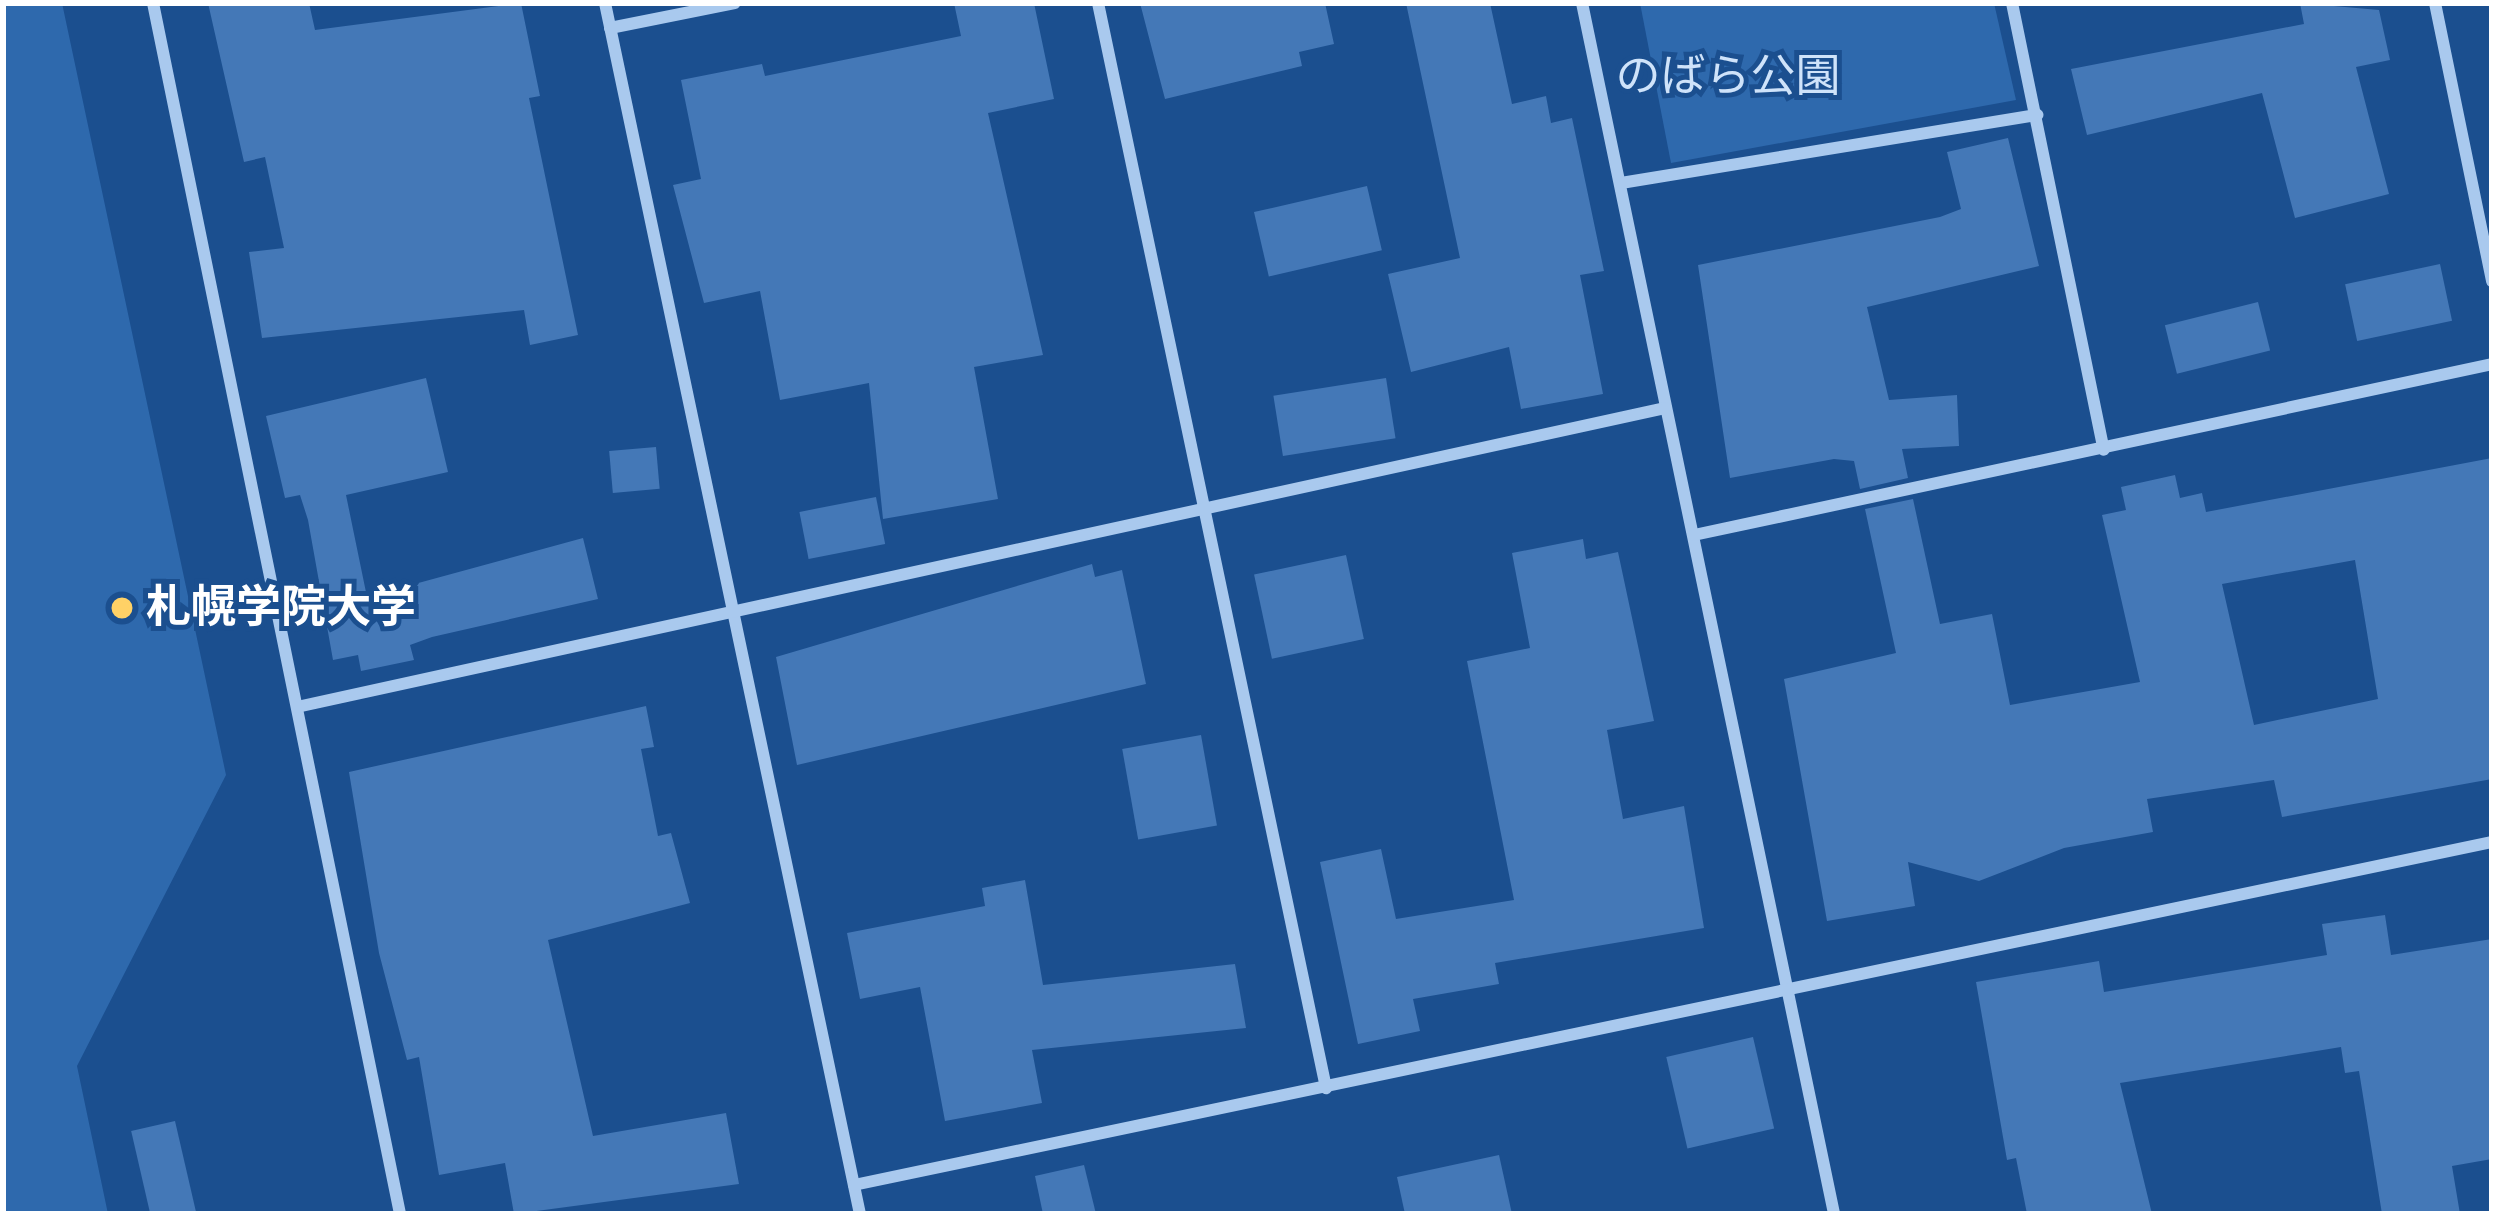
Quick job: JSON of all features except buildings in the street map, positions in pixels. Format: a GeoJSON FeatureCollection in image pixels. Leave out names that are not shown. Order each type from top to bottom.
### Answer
{"type":"FeatureCollection","features":[{"type":"Feature","properties":{"kind":"street"},"geometry":{"type":"LineString","coordinates":[[154,3],[400,1214]]}},
{"type":"Feature","properties":{"kind":"street"},"geometry":{"type":"LineString","coordinates":[[604,3],[860,1214]]}},
{"type":"Feature","properties":{"kind":"street"},"geometry":{"type":"LineString","coordinates":[[610,28],[735,3]]}},
{"type":"Feature","properties":{"kind":"street"},"geometry":{"type":"LineString","coordinates":[[1098,3],[1326,1088]]}},
{"type":"Feature","properties":{"kind":"street"},"geometry":{"type":"LineString","coordinates":[[1582,3],[1834,1214]]}},
{"type":"Feature","properties":{"kind":"street"},"geometry":{"type":"LineString","coordinates":[[2012,3],[2104,450]]}},
{"type":"Feature","properties":{"kind":"street"},"geometry":{"type":"LineString","coordinates":[[2434,3],[2492,280]]}},
{"type":"Feature","properties":{"kind":"street"},"geometry":{"type":"LineString","coordinates":[[1621,183],[2037,115]]}},
{"type":"Feature","properties":{"kind":"street"},"geometry":{"type":"LineString","coordinates":[[1694,535],[2492,364]]}},
{"type":"Feature","properties":{"kind":"street"},"geometry":{"type":"LineString","coordinates":[[296,706],[1666,407]]}},
{"type":"Feature","properties":{"kind":"street"},"geometry":{"type":"LineString","coordinates":[[854,1185],[2492,842]]}},
{"type":"Feature","properties":{"kind":"green space"},"geometry":{"type":"Polygon","coordinates":[[[3,3],[62,3],[226,775],[77,1066],[108,1214],[3,1214],[3,3]]]}},
{"type":"Feature","properties":{"kind":"green space","name":"のばら公園"},"geometry":{"type":"Polygon","coordinates":[[[1640,3],[1994,3],[2016,100],[1671,163],[1640,3]]]}},
{"type":"Feature","properties":{"kind":"place","name":"札幌学院大学"},"geometry":{"type":"Point","coordinates":[122,608]}}]}
